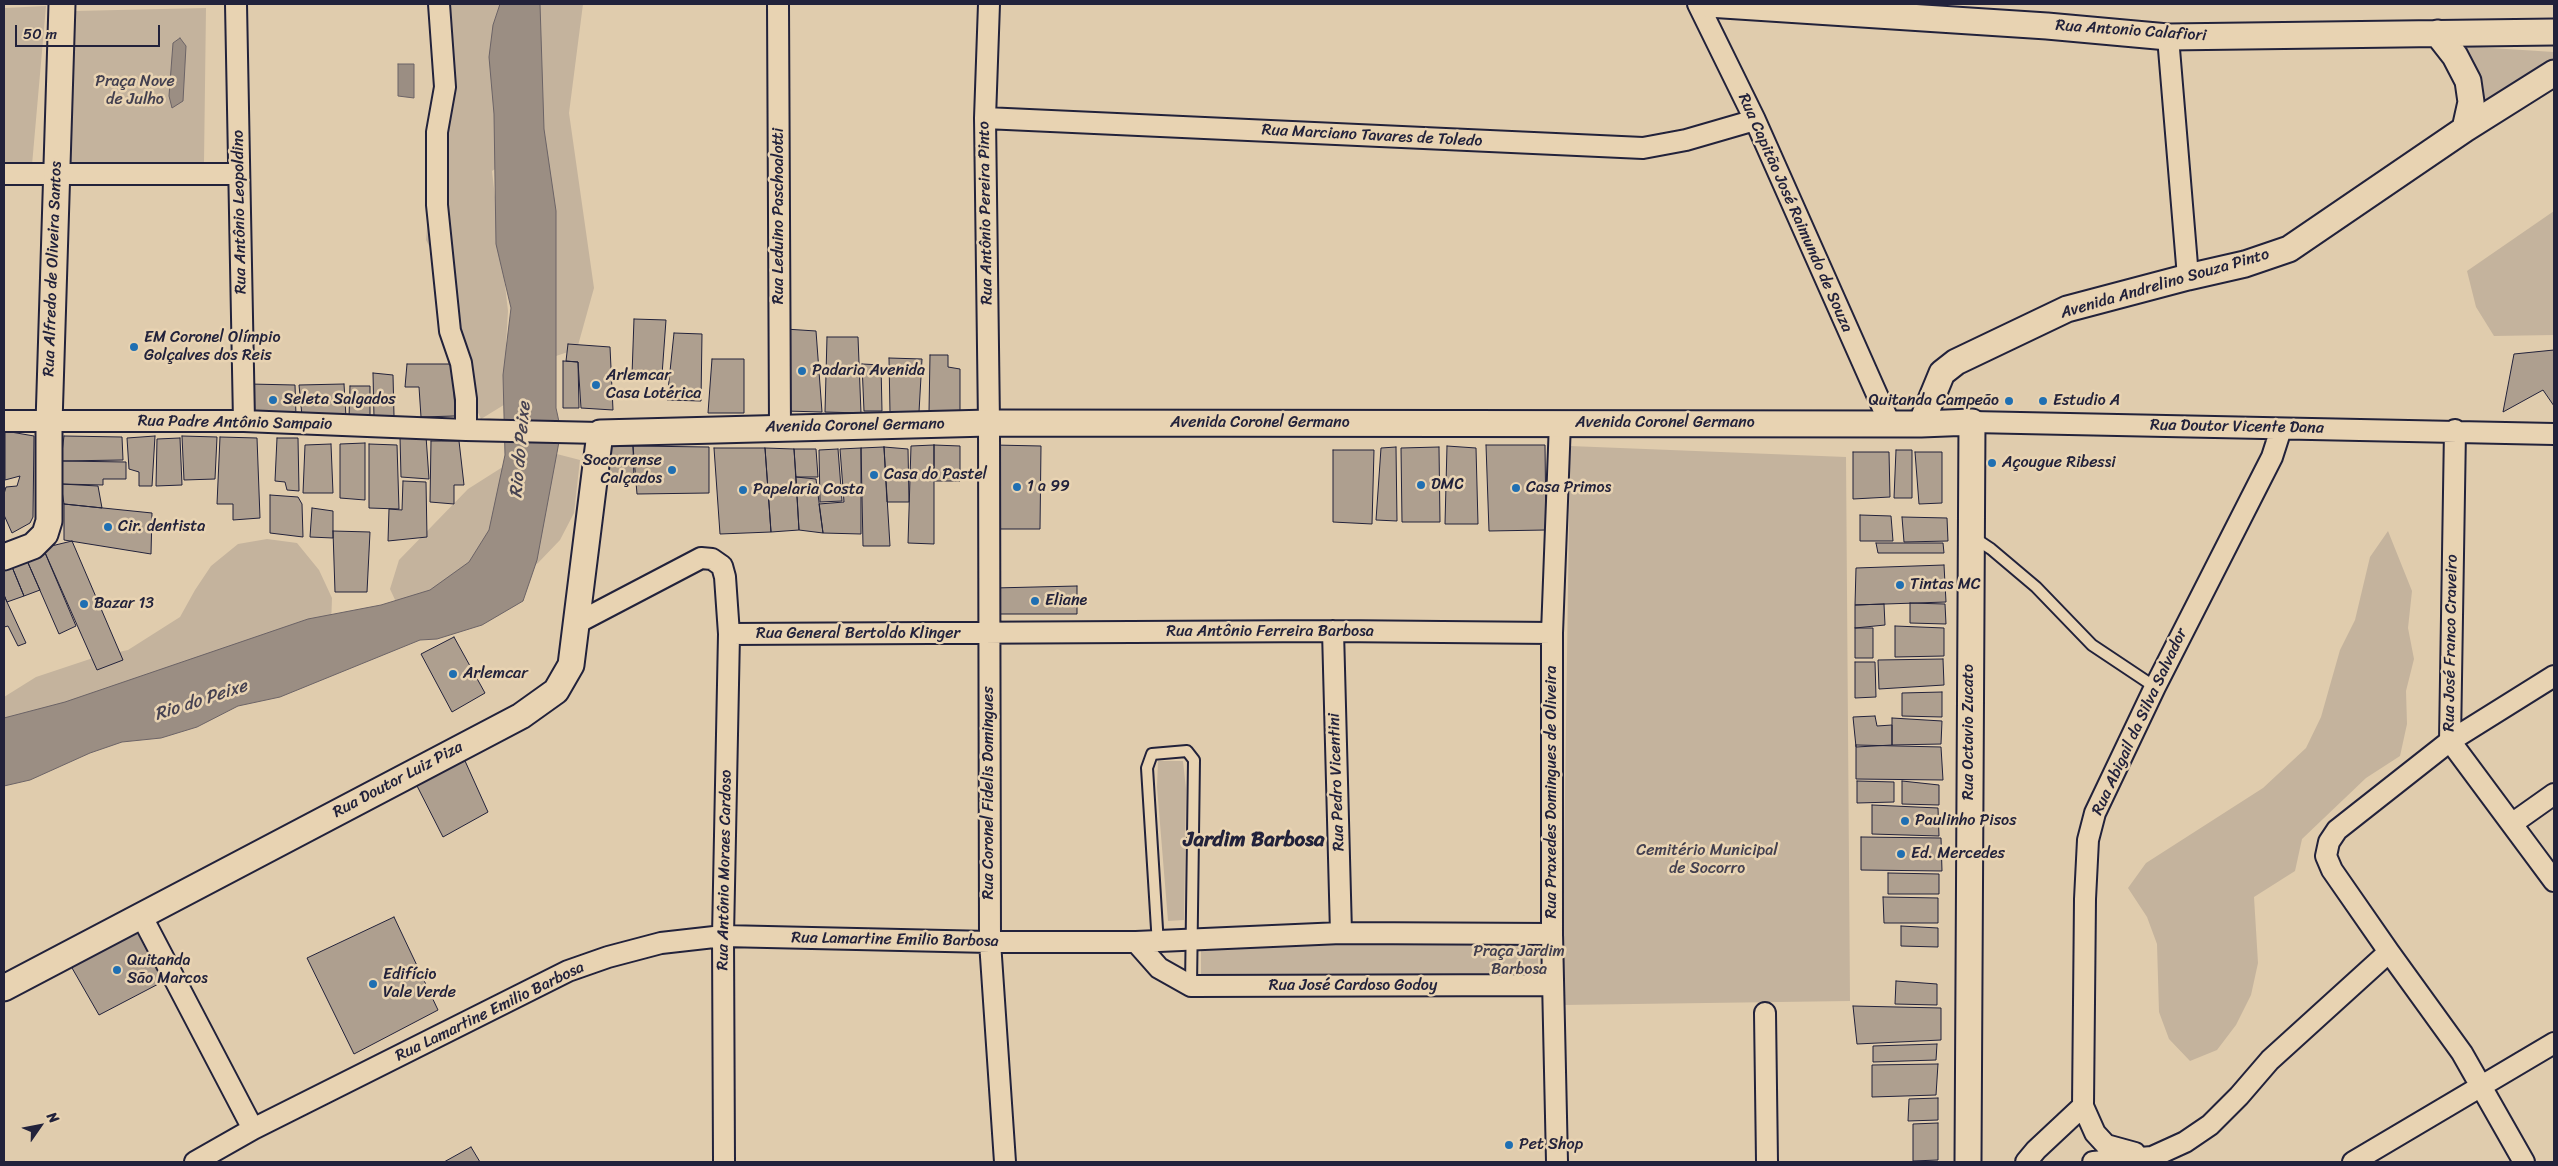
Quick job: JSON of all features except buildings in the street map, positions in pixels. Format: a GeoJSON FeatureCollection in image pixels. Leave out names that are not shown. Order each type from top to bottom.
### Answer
{"type":"FeatureCollection","features":[{"type":"Feature","properties":{"kind":"street","name":"Rua Alfredo de Oliveira Santos"},"geometry":{"type":"LineString","coordinates":[[4,557],[33,546],[45,534],[49,521],[49,422],[55,176],[62,4]]}},
{"type":"Feature","properties":{"kind":"street","name":"Rua Antônio Leopoldino"},"geometry":{"type":"LineString","coordinates":[[236,4],[244,421]]}},
{"type":"Feature","properties":{"kind":"street"},"geometry":{"type":"LineString","coordinates":[[439,4],[445,87],[437,132],[437,204],[450,331],[461,363],[471,430]]}},
{"type":"Feature","properties":{"kind":"street","name":"Rua Leduino Paschoalotti"},"geometry":{"type":"LineString","coordinates":[[778,4],[780,428]]}},
{"type":"Feature","properties":{"kind":"street","name":"Rua Antônio Pereira Pinto"},"geometry":{"type":"LineString","coordinates":[[989,4],[985,118],[989,423]]}},
{"type":"Feature","properties":{"kind":"street","name":"Rua Capitão José Raimundo de Souza"},"geometry":{"type":"LineString","coordinates":[[1698,4],[1755,120],[1890,424]]}},
{"type":"Feature","properties":{"kind":"street","name":"Rua Antonio Calafiori"},"geometry":{"type":"LineString","coordinates":[[1708,4],[1782,6],[2168,37],[2554,32]]}},
{"type":"Feature","properties":{"kind":"street"},"geometry":{"type":"LineString","coordinates":[[2437,33],[2455,56],[2468,81],[2471,102],[2465,129]]}},
{"type":"Feature","properties":{"kind":"street"},"geometry":{"type":"LineString","coordinates":[[2168,37],[2188,277]]}},
{"type":"Feature","properties":{"kind":"street","name":"Avenida Andrelino Souza Pinto"},"geometry":{"type":"LineString","coordinates":[[1921,424],[1942,373],[1956,362],[2067,309],[2245,264],[2289,249],[2465,129],[2554,73]]}},
{"type":"Feature","properties":{"kind":"street","name":"Rua Marciano Tavares de Toledo"},"geometry":{"type":"LineString","coordinates":[[985,118],[1643,148],[1686,140],[1755,120]]}},
{"type":"Feature","properties":{"kind":"street"},"geometry":{"type":"LineString","coordinates":[[4,174],[55,176],[239,174]]}},
{"type":"Feature","properties":{"kind":"street","name":"Rua Padre Antônio Sampaio"},"geometry":{"type":"LineString","coordinates":[[4,422],[244,421],[471,430],[593,432]]}},
{"type":"Feature","properties":{"kind":"street","name":"Avenida Coronel Germano"},"geometry":{"type":"LineString","coordinates":[[593,432],[989,423],[1560,422],[1921,424]]}},
{"type":"Feature","properties":{"kind":"street","name":"Rua Praxedes Domingues de Oliveira"},"geometry":{"type":"LineString","coordinates":[[1557,1162],[1552,985],[1552,633],[1560,422]]}},
{"type":"Feature","properties":{"kind":"street","name":"Rua Doutor Vicente Dana"},"geometry":{"type":"LineString","coordinates":[[1921,424],[1972,422],[2281,429],[2456,430],[2554,434]]}},
{"type":"Feature","properties":{"kind":"street","name":"Rua Octavio Zucato"},"geometry":{"type":"LineString","coordinates":[[1968,1162],[1972,422]]}},
{"type":"Feature","properties":{"kind":"street","name":"Rua Coronel Fidelis Domingues"},"geometry":{"type":"LineString","coordinates":[[989,423],[990,942],[1005,1162]]}},
{"type":"Feature","properties":{"kind":"street","name":"Rua Abigail da Silva Salvador"},"geometry":{"type":"LineString","coordinates":[[2083,1106],[2085,899],[2088,840],[2095,813],[2155,687],[2272,457],[2281,429]]}},
{"type":"Feature","properties":{"kind":"street","name":"Rua José Franco Craveiro"},"geometry":{"type":"LineString","coordinates":[[2456,430],[2450,740],[2554,881]]}},
{"type":"Feature","properties":{"kind":"street","name":"Rua Doutor Luiz Piza"},"geometry":{"type":"LineString","coordinates":[[4,988],[521,716],[556,691],[571,665],[577,623],[593,432]]}},
{"type":"Feature","properties":{"kind":"street","name":"Rua Antônio Moraes Cardoso"},"geometry":{"type":"LineString","coordinates":[[577,623],[701,558],[712,559],[722,566],[725,577],[729,634],[723,936],[724,1162]]}},
{"type":"Feature","properties":{"kind":"street","name":"Rua Antônio Ferreira Barbosa"},"geometry":{"type":"LineString","coordinates":[[988,634],[1333,631],[1552,633]]}},
{"type":"Feature","properties":{"kind":"street","name":"Rua Pedro Vicentini"},"geometry":{"type":"LineString","coordinates":[[1333,631],[1341,933]]}},
{"type":"Feature","properties":{"kind":"street","name":"Rua General Bertoldo Klinger"},"geometry":{"type":"LineString","coordinates":[[729,634],[988,634]]}},
{"type":"Feature","properties":{"kind":"street"},"geometry":{"type":"LineString","coordinates":[[2524,1162],[2462,1053],[2332,870],[2326,856],[2330,842],[2337,830],[2450,740],[2554,676]]}},
{"type":"Feature","properties":{"kind":"street"},"geometry":{"type":"LineString","coordinates":[[2513,823],[2554,794]]}},
{"type":"Feature","properties":{"kind":"street"},"geometry":{"type":"LineString","coordinates":[[141,915],[253,1129]]}},
{"type":"Feature","properties":{"kind":"street"},"geometry":{"type":"LineString","coordinates":[[1158,939],[1341,933],[1552,934]]}},
{"type":"Feature","properties":{"kind":"street","name":"Rua Lamartine Emilio Barbosa"},"geometry":{"type":"LineString","coordinates":[[195,1162],[253,1129],[568,971],[661,942],[723,936],[990,942],[1136,942],[1158,939]]}},
{"type":"Feature","properties":{"kind":"street","name":"Rua José Cardoso Godoy"},"geometry":{"type":"LineString","coordinates":[[1136,942],[1159,968],[1191,986],[1552,985]]}},
{"type":"Feature","properties":{"kind":"street"},"geometry":{"type":"LineString","coordinates":[[2093,1162],[2152,1156],[2186,1142],[2210,1125],[2239,1096],[2270,1060],[2389,952]]}},
{"type":"Feature","properties":{"kind":"street"},"geometry":{"type":"LineString","coordinates":[[1765,1013],[1767,1162]]}},
{"type":"Feature","properties":{"kind":"street"},"geometry":{"type":"LineString","coordinates":[[2353,1162],[2483,1087],[2554,1043]]}},
{"type":"Feature","properties":{"kind":"street"},"geometry":{"type":"LineString","coordinates":[[2026,1162],[2036,1150],[2083,1106],[2095,1133],[2106,1145],[2152,1156]]}},
{"type":"Feature","properties":{"kind":"lane"},"geometry":{"type":"LineString","coordinates":[[1970,536],[1991,549],[2036,587],[2092,645],[2155,687]]}},
{"type":"Feature","properties":{"kind":"lane"},"geometry":{"type":"LineString","coordinates":[[1159,968],[1147,768],[1152,754],[1187,751],[1194,760],[1190,938],[1191,986]]}},
{"type":"Feature","properties":{"kind":"green space"},"geometry":{"type":"Polygon","coordinates":[[[446,4],[502,4],[495,169],[492,171],[508,311],[506,344],[511,373],[507,403],[481,419],[468,391],[442,271],[426,240],[446,4]]]}},
{"type":"Feature","properties":{"kind":"green space"},"geometry":{"type":"Polygon","coordinates":[[[535,4],[583,4],[569,113],[594,288],[577,349],[547,359],[535,4]]]}},
{"type":"Feature","properties":{"kind":"green space"},"geometry":{"type":"Polygon","coordinates":[[[46,6],[32,165],[4,166],[4,8],[46,6]]]}},
{"type":"Feature","properties":{"kind":"green space","name":"Praça Nove de Julho"},"geometry":{"type":"Polygon","coordinates":[[[206,8],[204,162],[57,163],[74,11],[206,8]]]}},
{"type":"Feature","properties":{"kind":"green space"},"geometry":{"type":"Polygon","coordinates":[[[2459,46],[2554,52],[2554,63],[2486,108],[2476,77],[2459,46]]]}},
{"type":"Feature","properties":{"kind":"green space"},"geometry":{"type":"Polygon","coordinates":[[[2554,211],[2554,335],[2494,336],[2476,307],[2467,271],[2554,211]]]}},
{"type":"Feature","properties":{"kind":"green space","name":"Cemitério Municipal de Socorro"},"geometry":{"type":"Polygon","coordinates":[[[1570,446],[1846,457],[1850,1001],[1562,1005],[1570,446]]]}},
{"type":"Feature","properties":{"kind":"green space"},"geometry":{"type":"Polygon","coordinates":[[[549,452],[580,460],[574,513],[560,540],[538,563],[460,613],[403,617],[390,589],[399,560],[468,489],[520,456],[549,452]]]}},
{"type":"Feature","properties":{"kind":"green space"},"geometry":{"type":"Polygon","coordinates":[[[2388,531],[2412,591],[2408,628],[2414,659],[2406,691],[2407,724],[2400,756],[2366,778],[2302,839],[2295,871],[2254,897],[2258,963],[2251,995],[2236,1025],[2217,1050],[2190,1061],[2169,1039],[2159,1012],[2157,944],[2147,917],[2128,888],[2146,863],[2263,788],[2306,748],[2321,717],[2340,650],[2355,620],[2370,557],[2388,531]]]}},
{"type":"Feature","properties":{"kind":"green space"},"geometry":{"type":"Polygon","coordinates":[[[267,539],[297,543],[319,570],[332,598],[331,626],[4,750],[4,697],[36,677],[96,657],[128,650],[180,617],[211,566],[238,544],[267,539]]]}},
{"type":"Feature","properties":{"kind":"green space"},"geometry":{"type":"Polygon","coordinates":[[[1158,761],[1183,761],[1186,789],[1184,920],[1168,921],[1157,787],[1158,761]]]}},
{"type":"Feature","properties":{"kind":"green space","name":"Praça Jardim Barbosa"},"geometry":{"type":"Polygon","coordinates":[[[1538,942],[1538,979],[1201,976],[1201,945],[1538,942]]]}},
{"type":"Feature","properties":{"kind":"water","name":"Rio do Peixe"},"geometry":{"type":"Polygon","coordinates":[[[500,4],[540,4],[544,129],[556,211],[556,408],[561,431],[537,560],[523,601],[482,625],[437,639],[420,640],[280,697],[238,706],[197,727],[161,738],[122,742],[90,753],[30,780],[4,786],[4,718],[65,702],[308,619],[381,605],[430,590],[469,562],[489,530],[505,455],[503,375],[511,308],[496,244],[494,114],[489,57],[493,25],[500,4]]]}},
{"type":"Feature","properties":{"kind":"water"},"geometry":{"type":"Polygon","coordinates":[[[180,38],[186,46],[183,101],[172,108],[169,96],[173,43],[180,38]]]}},
{"type":"Feature","properties":{"kind":"water"},"geometry":{"type":"Polygon","coordinates":[[[398,64],[414,64],[414,98],[398,96],[398,64]]]}},
{"type":"Feature","properties":{"kind":"place","name":"EM Coronel Olímpio Golçalves dos Reis"},"geometry":{"type":"Point","coordinates":[134,347]}},
{"type":"Feature","properties":{"kind":"place","name":"Padaria Avenida"},"geometry":{"type":"Point","coordinates":[802,371]}},
{"type":"Feature","properties":{"kind":"place","name":"Arlemcar Casa Lotérica"},"geometry":{"type":"Point","coordinates":[596,385]}},
{"type":"Feature","properties":{"kind":"place","name":"Seleta Salgados"},"geometry":{"type":"Point","coordinates":[273,400]}},
{"type":"Feature","properties":{"kind":"place","name":"Quitanda Campeão"},"geometry":{"type":"Point","coordinates":[2009,401]}},
{"type":"Feature","properties":{"kind":"place","name":"Estudio A"},"geometry":{"type":"Point","coordinates":[2043,401]}},
{"type":"Feature","properties":{"kind":"place","name":"Açougue Ribessi"},"geometry":{"type":"Point","coordinates":[1992,463]}},
{"type":"Feature","properties":{"kind":"place","name":"Socorrense Calçados"},"geometry":{"type":"Point","coordinates":[672,470]}},
{"type":"Feature","properties":{"kind":"place","name":"Casa do Pastel"},"geometry":{"type":"Point","coordinates":[874,475]}},
{"type":"Feature","properties":{"kind":"place","name":"DMC"},"geometry":{"type":"Point","coordinates":[1421,485]}},
{"type":"Feature","properties":{"kind":"place","name":"1 a 99"},"geometry":{"type":"Point","coordinates":[1017,487]}},
{"type":"Feature","properties":{"kind":"place","name":"Casa Primos"},"geometry":{"type":"Point","coordinates":[1516,488]}},
{"type":"Feature","properties":{"kind":"place","name":"Papelaria Costa"},"geometry":{"type":"Point","coordinates":[743,490]}},
{"type":"Feature","properties":{"kind":"place","name":"Cir. dentista"},"geometry":{"type":"Point","coordinates":[108,527]}},
{"type":"Feature","properties":{"kind":"place","name":"Tintas MC"},"geometry":{"type":"Point","coordinates":[1900,585]}},
{"type":"Feature","properties":{"kind":"place","name":"Eliane"},"geometry":{"type":"Point","coordinates":[1035,601]}},
{"type":"Feature","properties":{"kind":"place","name":"Bazar 13"},"geometry":{"type":"Point","coordinates":[84,604]}},
{"type":"Feature","properties":{"kind":"place","name":"Arlemcar"},"geometry":{"type":"Point","coordinates":[453,674]}},
{"type":"Feature","properties":{"kind":"place","name":"Paulinho Pisos"},"geometry":{"type":"Point","coordinates":[1905,821]}},
{"type":"Feature","properties":{"kind":"place","name":"Ed. Mercedes"},"geometry":{"type":"Point","coordinates":[1901,854]}},
{"type":"Feature","properties":{"kind":"place","name":"Quitanda São Marcos"},"geometry":{"type":"Point","coordinates":[117,970]}},
{"type":"Feature","properties":{"kind":"place","name":"Edifício Vale Verde"},"geometry":{"type":"Point","coordinates":[373,984]}},
{"type":"Feature","properties":{"kind":"place","name":"Pet Shop"},"geometry":{"type":"Point","coordinates":[1509,1145]}},
{"type":"Feature","properties":{"kind":"district","name":"Jardim Barbosa"},"geometry":{"type":"Point","coordinates":[1254,841]}}]}
